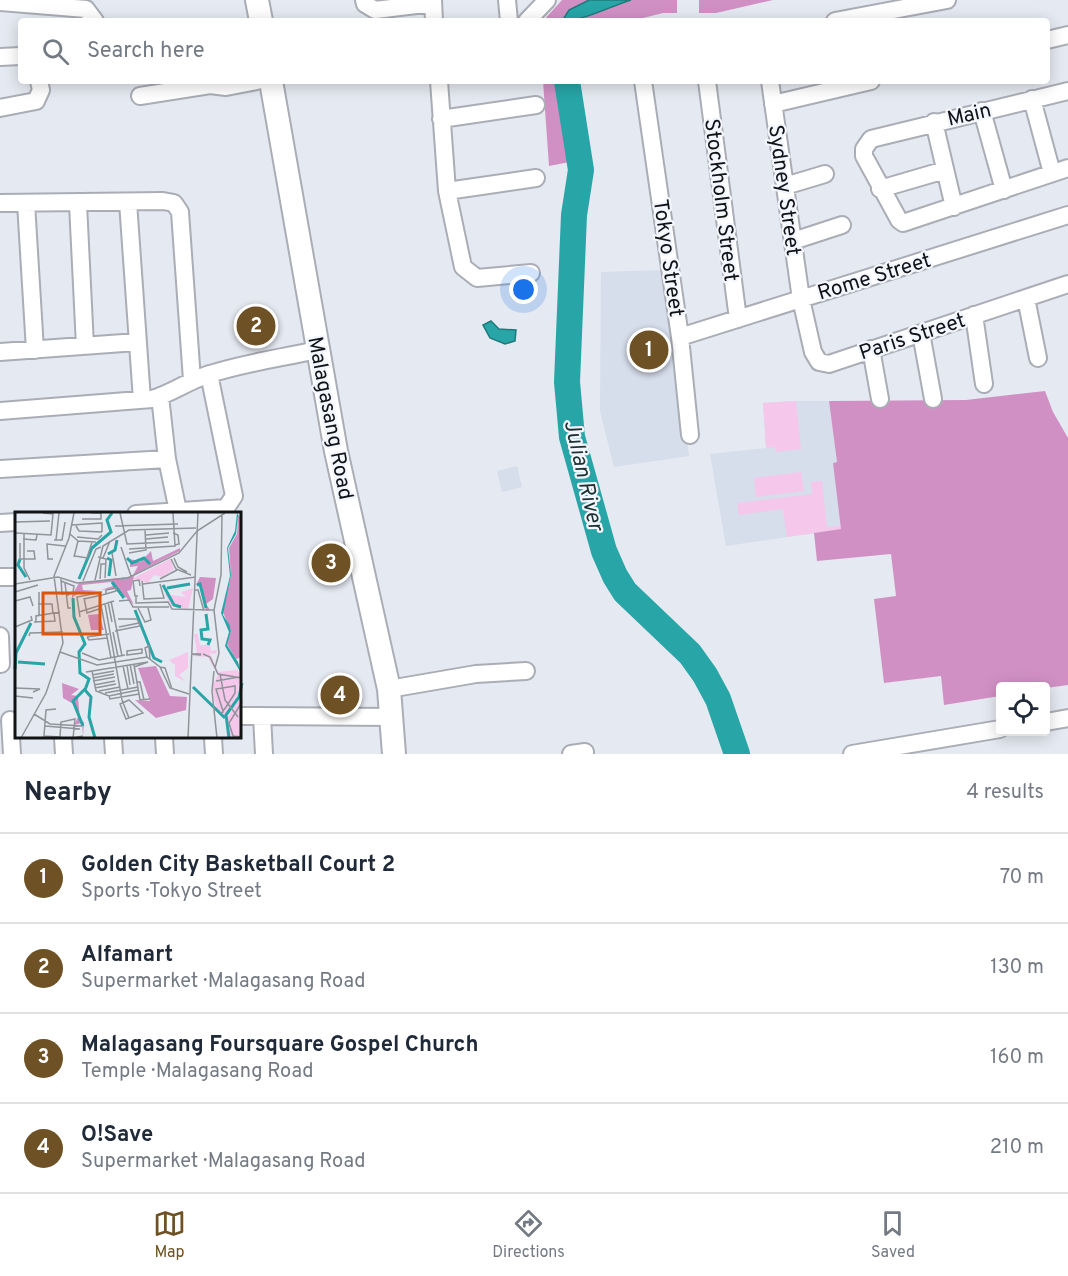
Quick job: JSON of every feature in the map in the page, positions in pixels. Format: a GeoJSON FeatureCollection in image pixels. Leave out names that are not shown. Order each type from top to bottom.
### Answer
{"type":"FeatureCollection","features":[{"type":"Feature","properties":{"kind":"main road"},"geometry":{"type":"LineString","coordinates":[[257,0],[260,18]]}},
{"type":"Feature","properties":{"kind":"main road","name":"Malagasang Road"},"geometry":{"type":"LineString","coordinates":[[272,84],[336,451],[389,689],[393,717],[394,754]]}},
{"type":"Feature","properties":{"kind":"street"},"geometry":{"type":"LineString","coordinates":[[364,0],[365,4],[375,10],[433,1],[434,18]]}},
{"type":"Feature","properties":{"kind":"street"},"geometry":{"type":"LineString","coordinates":[[507,0],[509,18]]}},
{"type":"Feature","properties":{"kind":"street"},"geometry":{"type":"LineString","coordinates":[[530,18],[547,0]]}},
{"type":"Feature","properties":{"kind":"street"},"geometry":{"type":"LineString","coordinates":[[851,18],[947,0]]}},
{"type":"Feature","properties":{"kind":"street"},"geometry":{"type":"LineString","coordinates":[[0,2],[86,9],[93,18]]}},
{"type":"Feature","properties":{"kind":"street"},"geometry":{"type":"LineString","coordinates":[[1050,39],[1068,35]]}},
{"type":"Feature","properties":{"kind":"street"},"geometry":{"type":"LineString","coordinates":[[0,57],[18,56]]}},
{"type":"Feature","properties":{"kind":"street"},"geometry":{"type":"LineString","coordinates":[[0,108],[36,101],[41,90],[40,84]]}},
{"type":"Feature","properties":{"kind":"street"},"geometry":{"type":"LineString","coordinates":[[140,96],[210,85],[226,87],[242,84]]}},
{"type":"Feature","properties":{"kind":"street"},"geometry":{"type":"LineString","coordinates":[[439,84],[447,191],[463,267],[477,278],[531,273]]}},
{"type":"Feature","properties":{"kind":"street","name":"Tokyo Street"},"geometry":{"type":"LineString","coordinates":[[643,84],[680,337],[690,435]]}},
{"type":"Feature","properties":{"kind":"street","name":"Stockholm Street"},"geometry":{"type":"LineString","coordinates":[[707,84],[738,319]]}},
{"type":"Feature","properties":{"kind":"street","name":"Sydney Street"},"geometry":{"type":"LineString","coordinates":[[770,84],[801,299]]}},
{"type":"Feature","properties":{"kind":"street"},"geometry":{"type":"LineString","coordinates":[[773,104],[858,84]]}},
{"type":"Feature","properties":{"kind":"street","name":"Main"},"geometry":{"type":"LineString","coordinates":[[880,189],[864,156],[864,149],[871,139],[1068,91]]}},
{"type":"Feature","properties":{"kind":"street"},"geometry":{"type":"LineString","coordinates":[[945,170],[880,189],[903,223],[1060,171],[1032,99]]}},
{"type":"Feature","properties":{"kind":"street"},"geometry":{"type":"LineString","coordinates":[[441,119],[536,105]]}},
{"type":"Feature","properties":{"kind":"street"},"geometry":{"type":"LineString","coordinates":[[982,111],[1004,190]]}},
{"type":"Feature","properties":{"kind":"street"},"geometry":{"type":"LineString","coordinates":[[934,122],[954,207]]}},
{"type":"Feature","properties":{"kind":"street"},"geometry":{"type":"LineString","coordinates":[[785,186],[825,174]]}},
{"type":"Feature","properties":{"kind":"street"},"geometry":{"type":"LineString","coordinates":[[447,191],[536,178]]}},
{"type":"Feature","properties":{"kind":"street"},"geometry":{"type":"LineString","coordinates":[[0,203],[78,204],[163,201],[174,203],[180,212],[192,380]]}},
{"type":"Feature","properties":{"kind":"street"},"geometry":{"type":"LineString","coordinates":[[128,202],[142,400]]}},
{"type":"Feature","properties":{"kind":"street"},"geometry":{"type":"LineString","coordinates":[[26,203],[35,350]]}},
{"type":"Feature","properties":{"kind":"street"},"geometry":{"type":"LineString","coordinates":[[78,204],[85,346]]}},
{"type":"Feature","properties":{"kind":"street","name":"Rome Street"},"geometry":{"type":"LineString","coordinates":[[680,337],[1068,215]]}},
{"type":"Feature","properties":{"kind":"street"},"geometry":{"type":"LineString","coordinates":[[793,241],[842,225]]}},
{"type":"Feature","properties":{"kind":"street","name":"Paris Street"},"geometry":{"type":"LineString","coordinates":[[801,299],[813,352],[819,362],[829,364],[1068,284]]}},
{"type":"Feature","properties":{"kind":"street"},"geometry":{"type":"LineString","coordinates":[[1026,298],[1038,358]]}},
{"type":"Feature","properties":{"kind":"street"},"geometry":{"type":"LineString","coordinates":[[974,315],[984,384]]}},
{"type":"Feature","properties":{"kind":"street"},"geometry":{"type":"LineString","coordinates":[[921,333],[933,399]]}},
{"type":"Feature","properties":{"kind":"street"},"geometry":{"type":"LineString","coordinates":[[0,352],[137,342]]}},
{"type":"Feature","properties":{"kind":"street"},"geometry":{"type":"LineString","coordinates":[[872,349],[880,399]]}},
{"type":"Feature","properties":{"kind":"street"},"geometry":{"type":"LineString","coordinates":[[0,411],[142,400],[160,396],[209,374],[317,350]]}},
{"type":"Feature","properties":{"kind":"street"},"geometry":{"type":"LineString","coordinates":[[164,512],[226,508],[234,496],[209,374]]}},
{"type":"Feature","properties":{"kind":"street"},"geometry":{"type":"LineString","coordinates":[[160,396],[167,459],[178,511]]}},
{"type":"Feature","properties":{"kind":"street"},"geometry":{"type":"LineString","coordinates":[[0,469],[167,459]]}},
{"type":"Feature","properties":{"kind":"street"},"geometry":{"type":"LineString","coordinates":[[0,523],[15,522]]}},
{"type":"Feature","properties":{"kind":"street"},"geometry":{"type":"LineString","coordinates":[[0,636],[6,664]]}},
{"type":"Feature","properties":{"kind":"street"},"geometry":{"type":"LineString","coordinates":[[389,689],[476,674],[526,671]]}},
{"type":"Feature","properties":{"kind":"street"},"geometry":{"type":"LineString","coordinates":[[242,716],[393,717]]}},
{"type":"Feature","properties":{"kind":"street"},"geometry":{"type":"LineString","coordinates":[[262,716],[264,754]]}},
{"type":"Feature","properties":{"kind":"street"},"geometry":{"type":"LineString","coordinates":[[1050,721],[1068,718]]}},
{"type":"Feature","properties":{"kind":"street"},"geometry":{"type":"LineString","coordinates":[[9,720],[12,754]]}},
{"type":"Feature","properties":{"kind":"street"},"geometry":{"type":"LineString","coordinates":[[852,754],[996,730]]}},
{"type":"Feature","properties":{"kind":"street"},"geometry":{"type":"LineString","coordinates":[[63,739],[64,754]]}},
{"type":"Feature","properties":{"kind":"street"},"geometry":{"type":"LineString","coordinates":[[113,739],[114,754]]}},
{"type":"Feature","properties":{"kind":"street"},"geometry":{"type":"LineString","coordinates":[[213,739],[214,754]]}},
{"type":"Feature","properties":{"kind":"shaded area"},"geometry":{"type":"Polygon","coordinates":[[[562,0],[589,0],[570,10],[564,18],[546,18],[562,0]]]}},
{"type":"Feature","properties":{"kind":"shaded area"},"geometry":{"type":"Polygon","coordinates":[[[631,0],[677,0],[677,13],[663,13],[643,18],[584,18],[590,13],[631,0]]]}},
{"type":"Feature","properties":{"kind":"shaded area"},"geometry":{"type":"Polygon","coordinates":[[[699,0],[773,0],[716,13],[699,13],[699,0]]]}},
{"type":"Feature","properties":{"kind":"shaded area"},"geometry":{"type":"Polygon","coordinates":[[[543,84],[561,84],[575,161],[549,166],[543,84]]]}},
{"type":"Feature","properties":{"kind":"shaded area"},"geometry":{"type":"Polygon","coordinates":[[[665,270],[689,456],[614,467],[600,411],[601,272],[665,270]]]}},
{"type":"Feature","properties":{"kind":"shaded area"},"geometry":{"type":"Polygon","coordinates":[[[1045,391],[1053,412],[1068,438],[1068,685],[1050,687],[1050,682],[996,682],[996,697],[944,705],[941,676],[884,683],[874,599],[896,596],[891,554],[817,561],[814,533],[841,529],[833,463],[837,462],[829,401],[966,400],[1045,391]]]}},
{"type":"Feature","properties":{"kind":"shaded area"},"geometry":{"type":"Polygon","coordinates":[[[796,401],[801,449],[776,452],[775,447],[766,448],[763,403],[796,401]]]}},
{"type":"Feature","properties":{"kind":"shaded area"},"geometry":{"type":"Polygon","coordinates":[[[829,401],[837,462],[833,463],[842,529],[726,546],[710,454],[766,448],[763,403],[829,401]]]}},
{"type":"Feature","properties":{"kind":"shaded area"},"geometry":{"type":"Polygon","coordinates":[[[517,466],[522,487],[502,492],[497,471],[517,466]]]}},
{"type":"Feature","properties":{"kind":"shaded area"},"geometry":{"type":"Polygon","coordinates":[[[801,472],[804,491],[756,497],[754,478],[801,472]]]}},
{"type":"Feature","properties":{"kind":"shaded area"},"geometry":{"type":"Polygon","coordinates":[[[822,481],[827,527],[841,526],[842,529],[787,537],[783,509],[739,515],[737,503],[812,494],[811,482],[822,481]]]}},
{"type":"Feature","properties":{"kind":"water"},"geometry":{"type":"Polygon","coordinates":[[[589,0],[631,0],[587,16],[564,18],[569,10],[589,0]]]}},
{"type":"Feature","properties":{"kind":"water"},"geometry":{"type":"Polygon","coordinates":[[[560,84],[573,84],[585,119],[587,172],[575,172],[560,84]]]}},
{"type":"Feature","properties":{"kind":"water"},"geometry":{"type":"Polygon","coordinates":[[[491,321],[499,329],[516,330],[515,341],[505,344],[490,338],[483,325],[491,321]]]}},
{"type":"Feature","properties":{"kind":"waterway","name":"Julian River"},"geometry":{"type":"LineString","coordinates":[[567,84],[581,170],[574,215],[567,382],[572,437],[604,551],[615,576],[625,592],[690,654],[705,675],[718,699],[737,754]]}},
{"type":"Feature","properties":{"kind":"place","name":"Alfamart"},"geometry":{"type":"Point","coordinates":[256,326]}},
{"type":"Feature","properties":{"kind":"place","name":"Golden City Basketball Court 2"},"geometry":{"type":"Point","coordinates":[649,350]}},
{"type":"Feature","properties":{"kind":"place","name":"Malagasang Foursquare Gospel Church"},"geometry":{"type":"Point","coordinates":[331,563]}},
{"type":"Feature","properties":{"kind":"place","name":"O!Save"},"geometry":{"type":"Point","coordinates":[340,695]}}]}
